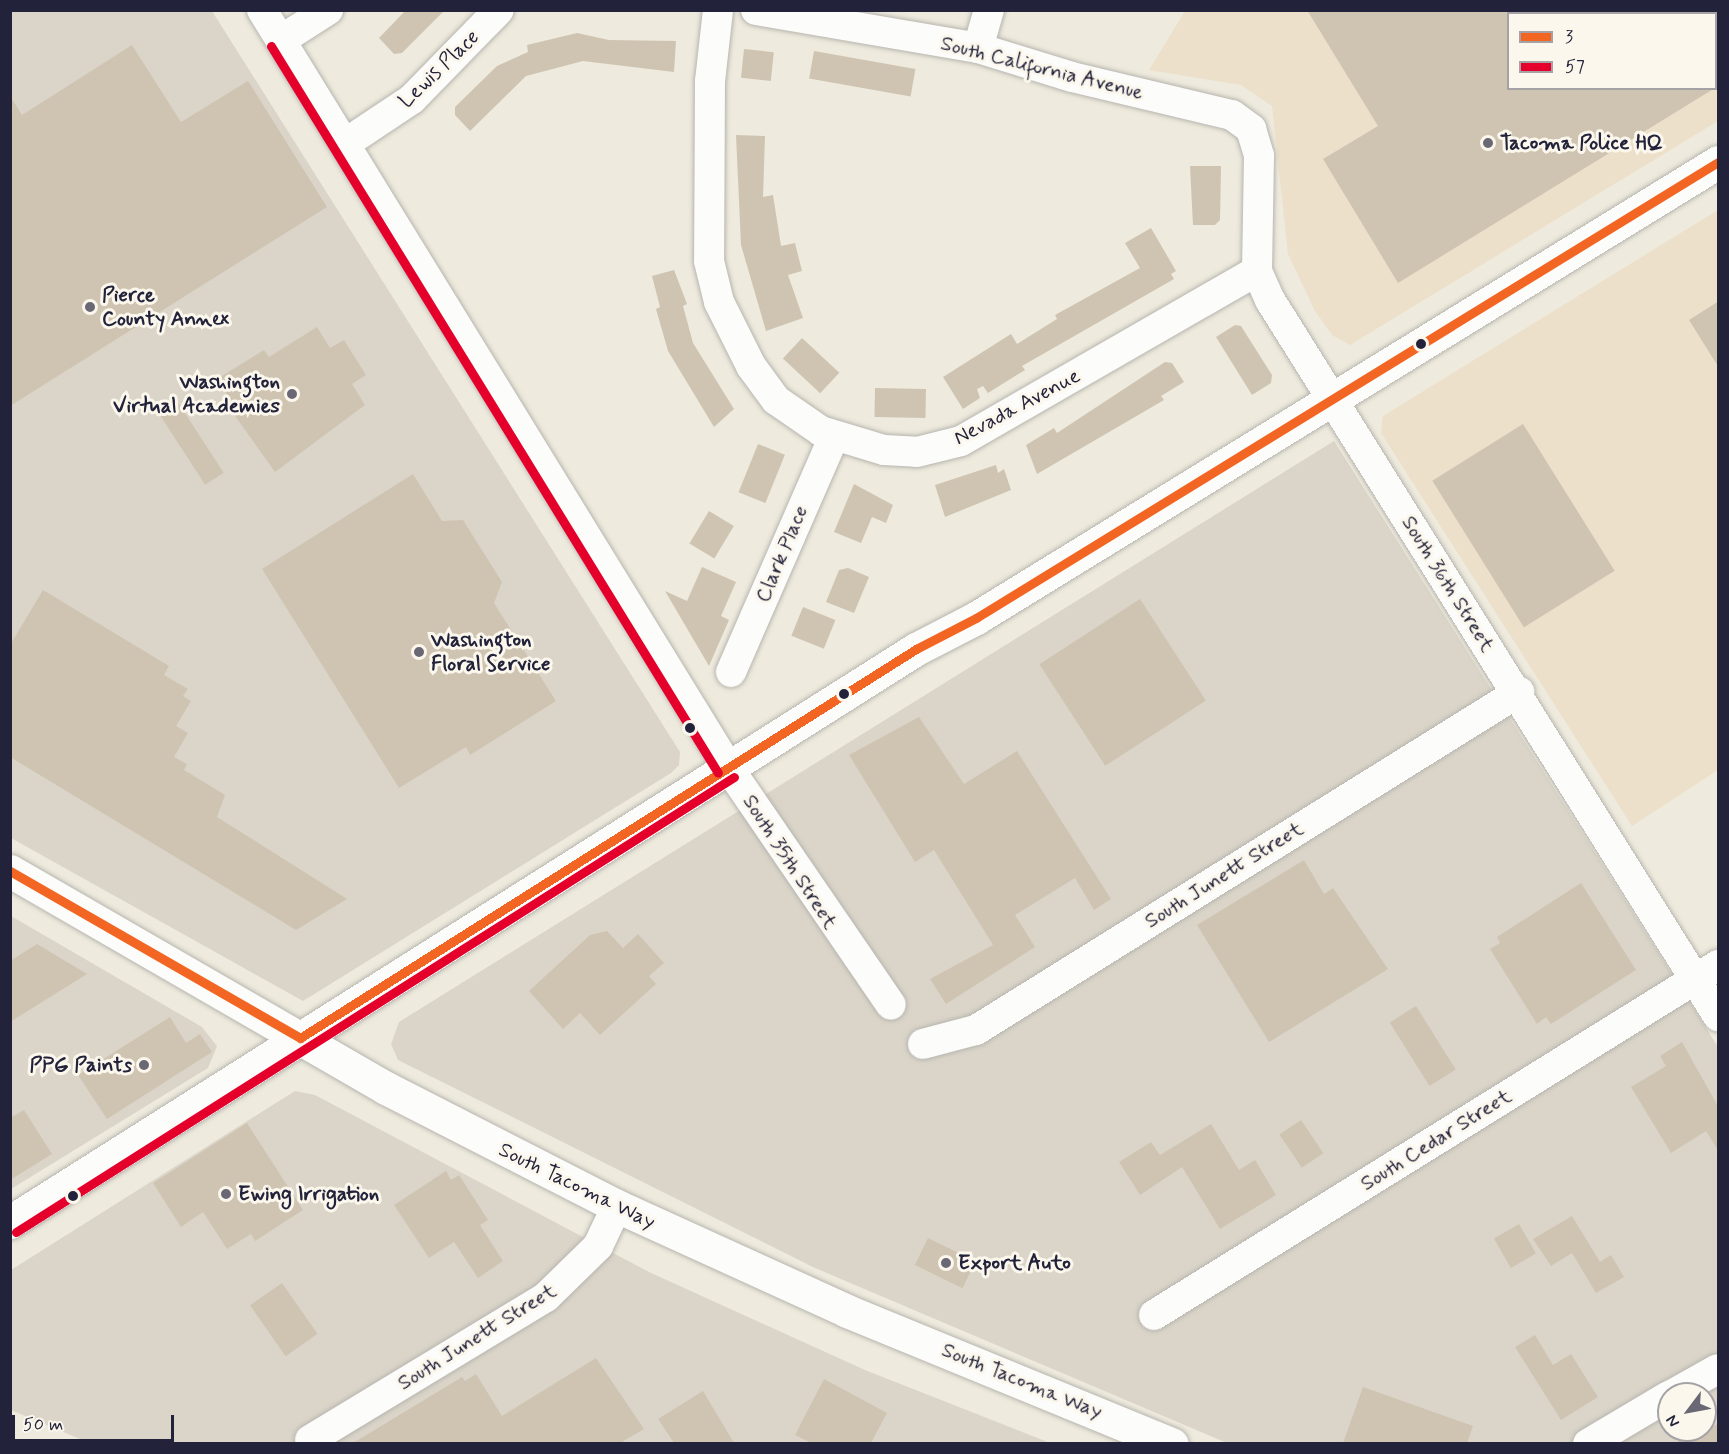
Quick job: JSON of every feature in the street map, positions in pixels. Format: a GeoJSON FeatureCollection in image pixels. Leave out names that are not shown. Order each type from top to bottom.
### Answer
{"type":"FeatureCollection","features":[{"type":"Feature","properties":{"kind":"main road"},"geometry":{"type":"LineString","coordinates":[[10,1222],[728,767],[1719,162]]}},
{"type":"Feature","properties":{"kind":"main road","name":"South Tacoma Way"},"geometry":{"type":"LineString","coordinates":[[10,871],[300,1038],[616,1206],[847,1311],[1172,1443]]}},
{"type":"Feature","properties":{"kind":"street","name":"South 35th Street"},"geometry":{"type":"LineString","coordinates":[[262,10],[346,143],[728,767],[891,1005]]}},
{"type":"Feature","properties":{"kind":"street"},"geometry":{"type":"LineString","coordinates":[[281,40],[328,10]]}},
{"type":"Feature","properties":{"kind":"street","name":"Lewis Place"},"geometry":{"type":"LineString","coordinates":[[346,143],[412,99],[499,10]]}},
{"type":"Feature","properties":{"kind":"street","name":"Nevada Avenue"},"geometry":{"type":"LineString","coordinates":[[718,10],[710,81],[706,222],[719,302],[751,366],[776,400],[834,436],[884,450],[917,452],[961,441],[1257,271]]}},
{"type":"Feature","properties":{"kind":"street","name":"South California Avenue"},"geometry":{"type":"LineString","coordinates":[[756,10],[978,48],[1233,115],[1251,129],[1259,156],[1257,271]]}},
{"type":"Feature","properties":{"kind":"street"},"geometry":{"type":"LineString","coordinates":[[978,48],[988,10]]}},
{"type":"Feature","properties":{"kind":"street","name":"South 36th Street"},"geometry":{"type":"LineString","coordinates":[[1257,271],[1333,398],[1518,692],[1707,972],[1719,1016]]}},
{"type":"Feature","properties":{"kind":"street","name":"Clark Place"},"geometry":{"type":"LineString","coordinates":[[731,672],[834,436]]}},
{"type":"Feature","properties":{"kind":"street","name":"South Junett Street"},"geometry":{"type":"LineString","coordinates":[[922,1044],[976,1030],[1518,692]]}},
{"type":"Feature","properties":{"kind":"street","name":"South Cedar Street"},"geometry":{"type":"LineString","coordinates":[[1154,1315],[1707,972]]}},
{"type":"Feature","properties":{"kind":"street","name":"South Junett Street"},"geometry":{"type":"LineString","coordinates":[[310,1440],[546,1297],[598,1246],[616,1206]]}},
{"type":"Feature","properties":{"kind":"street"},"geometry":{"type":"LineString","coordinates":[[1695,1382],[1719,1369]]}},
{"type":"Feature","properties":{"kind":"street"},"geometry":{"type":"LineString","coordinates":[[1588,1443],[1657,1403]]}},
{"type":"Feature","properties":{"kind":"shaded area"},"geometry":{"type":"Polygon","coordinates":[[[11,11],[212,11],[680,752],[679,765],[671,773],[303,1001],[11,838],[11,11]]]}},
{"type":"Feature","properties":{"kind":"shaded area"},"geometry":{"type":"Polygon","coordinates":[[[1185,11],[1718,11],[1718,121],[1350,345],[1332,335],[1315,311],[1288,254],[1272,106],[1241,85],[1149,70],[1185,11]]]}},
{"type":"Feature","properties":{"kind":"shaded area"},"geometry":{"type":"Polygon","coordinates":[[[1718,210],[1718,770],[1632,826],[1381,433],[1383,416],[1718,210]]]}},
{"type":"Feature","properties":{"kind":"shaded area"},"geometry":{"type":"Polygon","coordinates":[[[1334,441],[1718,1047],[1718,1443],[1227,1443],[815,1268],[398,1060],[391,1044],[399,1022],[1334,441]]]}},
{"type":"Feature","properties":{"kind":"shaded area"},"geometry":{"type":"Polygon","coordinates":[[[11,916],[202,1027],[217,1046],[208,1068],[11,1189],[11,916]]]}},
{"type":"Feature","properties":{"kind":"shaded area"},"geometry":{"type":"Polygon","coordinates":[[[295,1091],[315,1095],[649,1272],[865,1370],[1050,1443],[92,1444],[11,1410],[11,1270],[295,1091]]]}},
{"type":"Feature","properties":{"kind":"building"},"geometry":{"type":"Polygon","coordinates":[[[406,10],[445,10],[402,53],[394,54],[379,38],[406,10]]]}},
{"type":"Feature","properties":{"kind":"building","name":"Tacoma Police HQ"},"geometry":{"type":"Polygon","coordinates":[[[1307,10],[1509,10],[1507,12],[1507,90],[1712,90],[1398,283],[1323,159],[1378,126],[1307,10]]]}},
{"type":"Feature","properties":{"kind":"building"},"geometry":{"type":"Polygon","coordinates":[[[577,33],[609,40],[676,41],[674,72],[583,61],[526,76],[470,131],[455,115],[455,107],[497,66],[528,52],[527,45],[577,33]]]}},
{"type":"Feature","properties":{"kind":"building","name":"Pierce County Annex"},"geometry":{"type":"Polygon","coordinates":[[[132,45],[181,122],[248,81],[327,207],[10,406],[10,96],[22,115],[132,45]]]}},
{"type":"Feature","properties":{"kind":"building"},"geometry":{"type":"Polygon","coordinates":[[[744,49],[774,52],[771,81],[741,78],[744,49]]]}},
{"type":"Feature","properties":{"kind":"building"},"geometry":{"type":"Polygon","coordinates":[[[814,51],[915,69],[911,96],[809,79],[814,51]]]}},
{"type":"Feature","properties":{"kind":"building"},"geometry":{"type":"Polygon","coordinates":[[[736,135],[765,136],[763,197],[773,195],[781,246],[795,243],[802,271],[788,275],[803,318],[766,331],[741,245],[736,135]]]}},
{"type":"Feature","properties":{"kind":"building"},"geometry":{"type":"Polygon","coordinates":[[[1190,166],[1221,166],[1220,220],[1215,225],[1193,225],[1190,166]]]}},
{"type":"Feature","properties":{"kind":"building"},"geometry":{"type":"Polygon","coordinates":[[[1151,228],[1176,271],[1171,274],[1174,279],[1022,366],[1025,370],[988,393],[983,386],[977,389],[980,398],[963,409],[943,377],[1011,334],[1017,344],[1057,319],[1055,315],[1140,268],[1125,243],[1151,228]]]}},
{"type":"Feature","properties":{"kind":"building"},"geometry":{"type":"Polygon","coordinates":[[[674,270],[687,304],[683,306],[693,343],[734,409],[714,427],[668,351],[656,309],[660,307],[652,276],[674,270]]]}},
{"type":"Feature","properties":{"kind":"building"},"geometry":{"type":"Polygon","coordinates":[[[1719,301],[1719,368],[1689,320],[1719,301]]]}},
{"type":"Feature","properties":{"kind":"building"},"geometry":{"type":"Polygon","coordinates":[[[1235,325],[1241,326],[1272,375],[1271,383],[1252,395],[1216,337],[1235,325]]]}},
{"type":"Feature","properties":{"kind":"building","name":"Washington Virtual Academies"},"geometry":{"type":"Polygon","coordinates":[[[317,327],[330,348],[344,340],[366,375],[352,384],[365,405],[275,472],[228,406],[233,403],[217,379],[264,350],[269,357],[317,327]]]}},
{"type":"Feature","properties":{"kind":"building"},"geometry":{"type":"Polygon","coordinates":[[[802,338],[839,373],[820,393],[783,358],[802,338]]]}},
{"type":"Feature","properties":{"kind":"building"},"geometry":{"type":"Polygon","coordinates":[[[1165,362],[1172,363],[1184,382],[1161,396],[1164,400],[1037,474],[1026,445],[1054,428],[1057,433],[1165,362]]]}},
{"type":"Feature","properties":{"kind":"building"},"geometry":{"type":"Polygon","coordinates":[[[875,388],[926,389],[925,418],[874,417],[875,388]]]}},
{"type":"Feature","properties":{"kind":"building"},"geometry":{"type":"Polygon","coordinates":[[[179,404],[224,473],[205,485],[161,416],[179,404]]]}},
{"type":"Feature","properties":{"kind":"building"},"geometry":{"type":"Polygon","coordinates":[[[1523,424],[1615,571],[1524,627],[1432,481],[1523,424]]]}},
{"type":"Feature","properties":{"kind":"building"},"geometry":{"type":"Polygon","coordinates":[[[758,444],[785,455],[765,503],[739,492],[758,444]]]}},
{"type":"Feature","properties":{"kind":"building"},"geometry":{"type":"Polygon","coordinates":[[[996,465],[998,473],[1004,469],[1011,490],[945,517],[935,485],[996,465]]]}},
{"type":"Feature","properties":{"kind":"building","name":"Washington Floral Service"},"geometry":{"type":"Polygon","coordinates":[[[413,474],[442,521],[463,520],[502,582],[494,603],[556,701],[470,755],[466,747],[399,788],[262,569],[413,474]]]}},
{"type":"Feature","properties":{"kind":"building"},"geometry":{"type":"Polygon","coordinates":[[[854,484],[893,505],[886,523],[872,517],[861,543],[834,532],[854,484]]]}},
{"type":"Feature","properties":{"kind":"building"},"geometry":{"type":"Polygon","coordinates":[[[709,511],[734,526],[714,559],[689,544],[709,511]]]}},
{"type":"Feature","properties":{"kind":"building"},"geometry":{"type":"Polygon","coordinates":[[[702,567],[736,582],[721,616],[729,620],[709,666],[665,591],[687,601],[702,567]]]}},
{"type":"Feature","properties":{"kind":"building"},"geometry":{"type":"Polygon","coordinates":[[[848,568],[869,577],[854,613],[826,602],[839,570],[848,568]]]}},
{"type":"Feature","properties":{"kind":"building"},"geometry":{"type":"Polygon","coordinates":[[[43,590],[169,666],[164,675],[188,689],[183,696],[191,701],[176,726],[188,733],[174,757],[187,764],[184,770],[225,795],[217,817],[347,899],[296,930],[10,757],[10,645],[43,590]]]}},
{"type":"Feature","properties":{"kind":"building"},"geometry":{"type":"Polygon","coordinates":[[[1140,599],[1206,700],[1105,766],[1039,664],[1140,599]]]}},
{"type":"Feature","properties":{"kind":"building"},"geometry":{"type":"Polygon","coordinates":[[[803,607],[835,620],[824,649],[791,636],[803,607]]]}},
{"type":"Feature","properties":{"kind":"building"},"geometry":{"type":"Polygon","coordinates":[[[919,717],[964,784],[1017,751],[1111,899],[1094,910],[1075,878],[1015,915],[1035,947],[946,1004],[930,979],[993,945],[934,850],[915,862],[849,755],[919,717]]]}},
{"type":"Feature","properties":{"kind":"building"},"geometry":{"type":"Polygon","coordinates":[[[1304,860],[1324,894],[1333,888],[1388,969],[1269,1042],[1197,925],[1304,860]]]}},
{"type":"Feature","properties":{"kind":"building"},"geometry":{"type":"Polygon","coordinates":[[[1581,883],[1636,970],[1551,1024],[1546,1017],[1537,1024],[1490,949],[1500,943],[1497,937],[1581,883]]]}},
{"type":"Feature","properties":{"kind":"building"},"geometry":{"type":"Polygon","coordinates":[[[607,931],[623,948],[638,934],[664,963],[649,976],[656,984],[600,1035],[580,1013],[563,1029],[529,991],[590,935],[607,931]]]}},
{"type":"Feature","properties":{"kind":"building"},"geometry":{"type":"Polygon","coordinates":[[[37,944],[87,974],[10,1022],[10,961],[37,944]]]}},
{"type":"Feature","properties":{"kind":"building"},"geometry":{"type":"Polygon","coordinates":[[[1416,1006],[1456,1070],[1429,1086],[1390,1022],[1416,1006]]]}},
{"type":"Feature","properties":{"kind":"building","name":"PPG Paints"},"geometry":{"type":"Polygon","coordinates":[[[170,1017],[186,1043],[200,1034],[212,1052],[107,1119],[78,1075],[170,1017]]]}},
{"type":"Feature","properties":{"kind":"building"},"geometry":{"type":"Polygon","coordinates":[[[1682,1042],[1719,1108],[1719,1152],[1706,1131],[1671,1153],[1631,1087],[1666,1066],[1660,1056],[1682,1042]]]}},
{"type":"Feature","properties":{"kind":"building"},"geometry":{"type":"Polygon","coordinates":[[[24,1110],[52,1154],[10,1180],[10,1118],[24,1110]]]}},
{"type":"Feature","properties":{"kind":"building"},"geometry":{"type":"Polygon","coordinates":[[[1301,1120],[1323,1153],[1302,1168],[1279,1135],[1301,1120]]]}},
{"type":"Feature","properties":{"kind":"building","name":"Ewing Irrigation"},"geometry":{"type":"Polygon","coordinates":[[[247,1123],[303,1210],[255,1241],[251,1234],[227,1249],[203,1212],[181,1227],[153,1183],[247,1123]]]}},
{"type":"Feature","properties":{"kind":"building"},"geometry":{"type":"Polygon","coordinates":[[[1211,1124],[1239,1170],[1255,1160],[1276,1195],[1220,1229],[1182,1167],[1140,1195],[1119,1162],[1151,1142],[1160,1155],[1211,1124]]]}},
{"type":"Feature","properties":{"kind":"building"},"geometry":{"type":"Polygon","coordinates":[[[446,1171],[451,1180],[459,1175],[488,1220],[480,1225],[503,1261],[478,1278],[454,1242],[429,1258],[394,1205],[446,1171]]]}},
{"type":"Feature","properties":{"kind":"building"},"geometry":{"type":"Polygon","coordinates":[[[1572,1216],[1600,1262],[1611,1255],[1624,1277],[1596,1293],[1572,1253],[1551,1266],[1533,1239],[1572,1216]]]}},
{"type":"Feature","properties":{"kind":"building"},"geometry":{"type":"Polygon","coordinates":[[[1519,1224],[1536,1253],[1511,1268],[1494,1238],[1519,1224]]]}},
{"type":"Feature","properties":{"kind":"building","name":"Export Auto"},"geometry":{"type":"Polygon","coordinates":[[[928,1238],[976,1261],[962,1288],[915,1265],[928,1238]]]}},
{"type":"Feature","properties":{"kind":"building"},"geometry":{"type":"Polygon","coordinates":[[[282,1283],[318,1334],[286,1356],[250,1305],[282,1283]]]}},
{"type":"Feature","properties":{"kind":"building"},"geometry":{"type":"Polygon","coordinates":[[[1535,1335],[1553,1365],[1571,1354],[1598,1397],[1561,1420],[1515,1347],[1535,1335]]]}},
{"type":"Feature","properties":{"kind":"building"},"geometry":{"type":"Polygon","coordinates":[[[596,1358],[644,1429],[620,1443],[353,1443],[462,1377],[465,1381],[476,1374],[502,1416],[596,1358]]]}},
{"type":"Feature","properties":{"kind":"building"},"geometry":{"type":"Polygon","coordinates":[[[824,1379],[887,1413],[871,1443],[811,1443],[795,1435],[824,1379]]]}},
{"type":"Feature","properties":{"kind":"building"},"geometry":{"type":"Polygon","coordinates":[[[1363,1387],[1473,1426],[1467,1443],[1343,1443],[1363,1387]]]}},
{"type":"Feature","properties":{"kind":"building"},"geometry":{"type":"Polygon","coordinates":[[[703,1391],[734,1443],[674,1443],[658,1419],[703,1391]]]}},
{"type":"Feature","properties":{"kind":"building"},"geometry":{"type":"Polygon","coordinates":[[[1719,1423],[1719,1443],[1674,1443],[1717,1442],[1717,1424],[1719,1423]]]}},
{"type":"Feature","properties":{"kind":"transit line","name":"57"},"geometry":{"type":"LineString","coordinates":[[271,46],[718,773]]}},
{"type":"Feature","properties":{"kind":"transit line","name":"3"},"geometry":{"type":"LineString","coordinates":[[300,1038],[916,649],[976,618],[1718,162]]}},
{"type":"Feature","properties":{"kind":"transit line","name":"57"},"geometry":{"type":"LineString","coordinates":[[16,1232],[734,777]]}},
{"type":"Feature","properties":{"kind":"transit line","name":"3"},"geometry":{"type":"LineString","coordinates":[[10,871],[300,1038]]}},
{"type":"Feature","properties":{"kind":"place","name":"Tacoma Police HQ"},"geometry":{"type":"Point","coordinates":[1488,143]}},
{"type":"Feature","properties":{"kind":"place","name":"Pierce County Annex"},"geometry":{"type":"Point","coordinates":[90,307]}},
{"type":"Feature","properties":{"kind":"place","name":"Washington Virtual Academies"},"geometry":{"type":"Point","coordinates":[292,394]}},
{"type":"Feature","properties":{"kind":"place","name":"Washington Floral Service"},"geometry":{"type":"Point","coordinates":[419,652]}},
{"type":"Feature","properties":{"kind":"place","name":"PPG Paints"},"geometry":{"type":"Point","coordinates":[144,1065]}},
{"type":"Feature","properties":{"kind":"place","name":"Ewing Irrigation"},"geometry":{"type":"Point","coordinates":[226,1194]}},
{"type":"Feature","properties":{"kind":"place","name":"Export Auto"},"geometry":{"type":"Point","coordinates":[946,1263]}}]}
